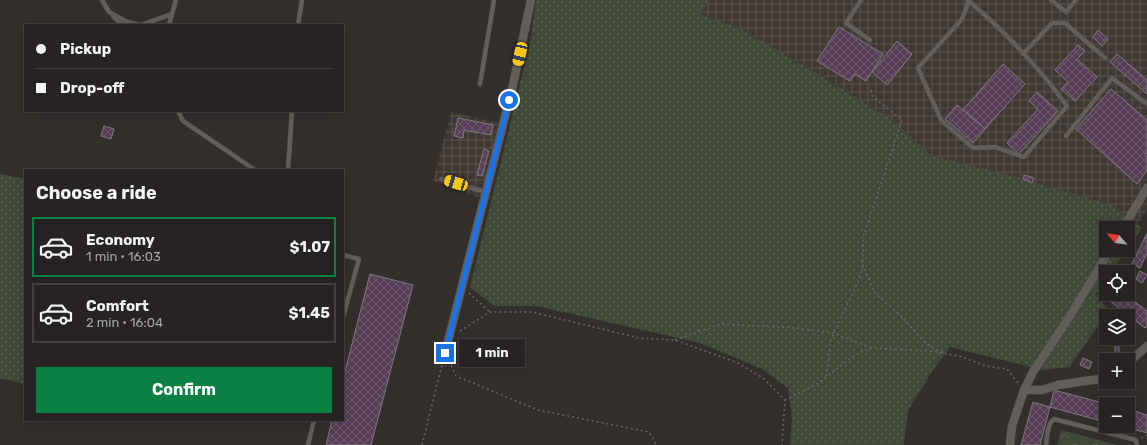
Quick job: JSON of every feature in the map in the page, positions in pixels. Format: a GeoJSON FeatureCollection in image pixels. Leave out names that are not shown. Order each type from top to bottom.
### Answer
{"type":"FeatureCollection","features":[{"type":"Feature","properties":{"kind":"street"},"geometry":{"type":"LineString","coordinates":[[445,353],[513,85],[531,0]]}},
{"type":"Feature","properties":{"kind":"street"},"geometry":{"type":"LineString","coordinates":[[1127,221],[1147,188]]}},
{"type":"Feature","properties":{"kind":"street"},"geometry":{"type":"LineString","coordinates":[[1010,445],[1012,426],[1024,390],[1106,257]]}},
{"type":"Feature","properties":{"kind":"street"},"geometry":{"type":"LineString","coordinates":[[1135,357],[1147,346]]}},
{"type":"Feature","properties":{"kind":"street"},"geometry":{"type":"LineString","coordinates":[[1024,390],[1042,390],[1099,379]]}},
{"type":"Feature","properties":{"kind":"lane"},"geometry":{"type":"LineString","coordinates":[[102,0],[109,12],[121,24]]}},
{"type":"Feature","properties":{"kind":"lane"},"geometry":{"type":"LineString","coordinates":[[169,24],[176,0]]}},
{"type":"Feature","properties":{"kind":"lane"},"geometry":{"type":"LineString","coordinates":[[298,24],[302,0]]}},
{"type":"Feature","properties":{"kind":"lane"},"geometry":{"type":"LineString","coordinates":[[480,84],[494,0]]}},
{"type":"Feature","properties":{"kind":"lane"},"geometry":{"type":"LineString","coordinates":[[861,0],[846,23],[870,40]]}},
{"type":"Feature","properties":{"kind":"lane"},"geometry":{"type":"LineString","coordinates":[[968,0],[999,27],[1055,90],[1067,106],[1024,157],[994,147],[972,148],[941,120],[918,68],[962,19],[968,0]]}},
{"type":"Feature","properties":{"kind":"lane"},"geometry":{"type":"LineString","coordinates":[[1051,0],[1066,12],[1076,0]]}},
{"type":"Feature","properties":{"kind":"lane"},"geometry":{"type":"LineString","coordinates":[[109,12],[125,21],[136,24]]}},
{"type":"Feature","properties":{"kind":"lane"},"geometry":{"type":"LineString","coordinates":[[143,24],[172,14]]}},
{"type":"Feature","properties":{"kind":"lane"},"geometry":{"type":"LineString","coordinates":[[1023,54],[1052,23],[1066,23],[1105,58]]}},
{"type":"Feature","properties":{"kind":"lane"},"geometry":{"type":"LineString","coordinates":[[1066,136],[1112,78],[1147,104]]}},
{"type":"Feature","properties":{"kind":"lane"},"geometry":{"type":"LineString","coordinates":[[178,112],[183,121],[254,169]]}},
{"type":"Feature","properties":{"kind":"lane"},"geometry":{"type":"LineString","coordinates":[[288,169],[292,112]]}},
{"type":"Feature","properties":{"kind":"lane"},"geometry":{"type":"LineString","coordinates":[[441,179],[485,192]]}},
{"type":"Feature","properties":{"kind":"lane"},"geometry":{"type":"LineString","coordinates":[[344,255],[359,260],[344,313]]}},
{"type":"Feature","properties":{"kind":"lane"},"geometry":{"type":"LineString","coordinates":[[1046,445],[1049,425],[1054,419],[1136,440],[1137,445]]}},
{"type":"Feature","properties":{"kind":"lane"},"geometry":{"type":"LineString","coordinates":[[308,445],[314,421]]}},
{"type":"Feature","properties":{"kind":"path"},"geometry":{"type":"LineString","coordinates":[[826,377],[830,339],[857,284],[863,266],[863,238],[902,120],[873,97],[871,90]]}},
{"type":"Feature","properties":{"kind":"path"},"geometry":{"type":"LineString","coordinates":[[863,266],[875,293],[902,317],[925,343],[943,353]]}},
{"type":"Feature","properties":{"kind":"path"},"geometry":{"type":"LineString","coordinates":[[462,287],[490,312]]}},
{"type":"Feature","properties":{"kind":"path"},"geometry":{"type":"LineString","coordinates":[[448,339],[490,312],[532,312],[639,338],[675,340],[738,363],[763,378],[785,400],[782,445]]}},
{"type":"Feature","properties":{"kind":"path"},"geometry":{"type":"LineString","coordinates":[[675,340],[721,324],[796,328],[833,333],[871,348],[931,351],[960,356],[986,366],[1007,369],[1024,390]]}},
{"type":"Feature","properties":{"kind":"path"},"geometry":{"type":"LineString","coordinates":[[785,400],[817,384],[855,355],[871,348]]}},
{"type":"Feature","properties":{"kind":"path"},"geometry":{"type":"LineString","coordinates":[[422,445],[445,353]]}},
{"type":"Feature","properties":{"kind":"path"},"geometry":{"type":"LineString","coordinates":[[445,353],[456,376],[538,410],[649,432],[657,445]]}},
{"type":"Feature","properties":{"kind":"shaded area"},"geometry":{"type":"Polygon","coordinates":[[[708,0],[1147,0],[1147,210],[1137,224],[1112,205],[1009,175],[931,155],[894,121],[826,78],[738,27],[701,15],[708,0]]]}},
{"type":"Feature","properties":{"kind":"shaded area"},"geometry":{"type":"Polygon","coordinates":[[[451,112],[499,123],[479,197],[433,181],[451,112]]]}},
{"type":"Feature","properties":{"kind":"green space"},"geometry":{"type":"Polygon","coordinates":[[[536,0],[708,0],[701,15],[738,27],[825,78],[894,121],[931,155],[1009,175],[1112,205],[1133,221],[1099,221],[1099,257],[1121,257],[1116,265],[1099,265],[1099,290],[1096,294],[1099,298],[1099,301],[1101,301],[1107,309],[1099,309],[1099,325],[1069,367],[1043,370],[950,347],[935,367],[908,410],[904,445],[790,445],[792,419],[788,388],[762,369],[700,343],[537,306],[494,306],[470,287],[530,43],[536,0]]]}},
{"type":"Feature","properties":{"kind":"green space"},"geometry":{"type":"Polygon","coordinates":[[[0,174],[24,179],[24,384],[0,378],[0,174]]]}},
{"type":"Feature","properties":{"kind":"green space"},"geometry":{"type":"Polygon","coordinates":[[[1135,223],[1142,228],[1135,238],[1135,223]]]}},
{"type":"Feature","properties":{"kind":"green space"},"geometry":{"type":"Polygon","coordinates":[[[1061,430],[1117,445],[1057,445],[1061,430]]]}},
{"type":"Feature","properties":{"kind":"building"},"geometry":{"type":"Polygon","coordinates":[[[839,27],[883,54],[866,81],[855,74],[850,81],[817,61],[839,27]]]}},
{"type":"Feature","properties":{"kind":"building"},"geometry":{"type":"Polygon","coordinates":[[[1098,30],[1108,39],[1102,46],[1093,37],[1098,30]]]}},
{"type":"Feature","properties":{"kind":"building"},"geometry":{"type":"Polygon","coordinates":[[[897,41],[912,54],[887,85],[872,72],[897,41]]]}},
{"type":"Feature","properties":{"kind":"building"},"geometry":{"type":"Polygon","coordinates":[[[1078,45],[1085,51],[1077,59],[1097,77],[1075,101],[1061,89],[1068,82],[1055,70],[1078,45]]]}},
{"type":"Feature","properties":{"kind":"building"},"geometry":{"type":"Polygon","coordinates":[[[1117,54],[1147,80],[1147,94],[1110,62],[1117,54]]]}},
{"type":"Feature","properties":{"kind":"building"},"geometry":{"type":"Polygon","coordinates":[[[1003,64],[1025,84],[985,129],[963,110],[1003,64]]]}},
{"type":"Feature","properties":{"kind":"building"},"geometry":{"type":"Polygon","coordinates":[[[1111,89],[1147,120],[1147,153],[1145,155],[1147,157],[1147,170],[1137,184],[1076,129],[1111,89]]]}},
{"type":"Feature","properties":{"kind":"building"},"geometry":{"type":"Polygon","coordinates":[[[1037,92],[1058,111],[1019,154],[1007,143],[1038,109],[1029,101],[1037,92]]]}},
{"type":"Feature","properties":{"kind":"building"},"geometry":{"type":"Polygon","coordinates":[[[957,105],[985,129],[973,143],[945,119],[957,105]]]}},
{"type":"Feature","properties":{"kind":"building"},"geometry":{"type":"Polygon","coordinates":[[[458,118],[493,125],[491,135],[464,130],[463,138],[454,136],[458,118]]]}},
{"type":"Feature","properties":{"kind":"building"},"geometry":{"type":"Polygon","coordinates":[[[104,126],[114,129],[111,139],[101,136],[104,126]]]}},
{"type":"Feature","properties":{"kind":"building"},"geometry":{"type":"Polygon","coordinates":[[[484,149],[489,151],[482,176],[477,175],[484,149]]]}},
{"type":"Feature","properties":{"kind":"building"},"geometry":{"type":"Polygon","coordinates":[[[1024,175],[1034,178],[1032,183],[1023,179],[1024,175]]]}},
{"type":"Feature","properties":{"kind":"building"},"geometry":{"type":"Polygon","coordinates":[[[1147,233],[1147,253],[1140,268],[1132,264],[1147,233]]]}},
{"type":"Feature","properties":{"kind":"building"},"geometry":{"type":"Polygon","coordinates":[[[1140,271],[1147,275],[1142,283],[1136,279],[1140,271]]]}},
{"type":"Feature","properties":{"kind":"building"},"geometry":{"type":"Polygon","coordinates":[[[370,274],[413,285],[371,445],[326,445],[332,421],[344,421],[344,375],[370,274]]]}},
{"type":"Feature","properties":{"kind":"building"},"geometry":{"type":"Polygon","coordinates":[[[1110,301],[1134,301],[1147,311],[1147,326],[1145,328],[1135,320],[1135,309],[1120,309],[1110,301]]]}},
{"type":"Feature","properties":{"kind":"building"},"geometry":{"type":"Polygon","coordinates":[[[1115,345],[1119,345],[1119,353],[1115,353],[1115,345]]]}},
{"type":"Feature","properties":{"kind":"building"},"geometry":{"type":"Polygon","coordinates":[[[1083,358],[1092,362],[1089,369],[1080,365],[1083,358]]]}},
{"type":"Feature","properties":{"kind":"building"},"geometry":{"type":"Polygon","coordinates":[[[1054,390],[1099,402],[1099,417],[1098,420],[1050,407],[1054,390]]]}},
{"type":"Feature","properties":{"kind":"building"},"geometry":{"type":"Polygon","coordinates":[[[1033,402],[1050,407],[1040,445],[1021,445],[1033,402]]]}},
{"type":"Feature","properties":{"kind":"building"},"geometry":{"type":"Polygon","coordinates":[[[1135,411],[1147,415],[1147,433],[1135,430],[1135,411]]]}},
{"type":"Feature","properties":{"kind":"route"},"geometry":{"type":"LineString","coordinates":[[445,353],[509,100]]}}]}
